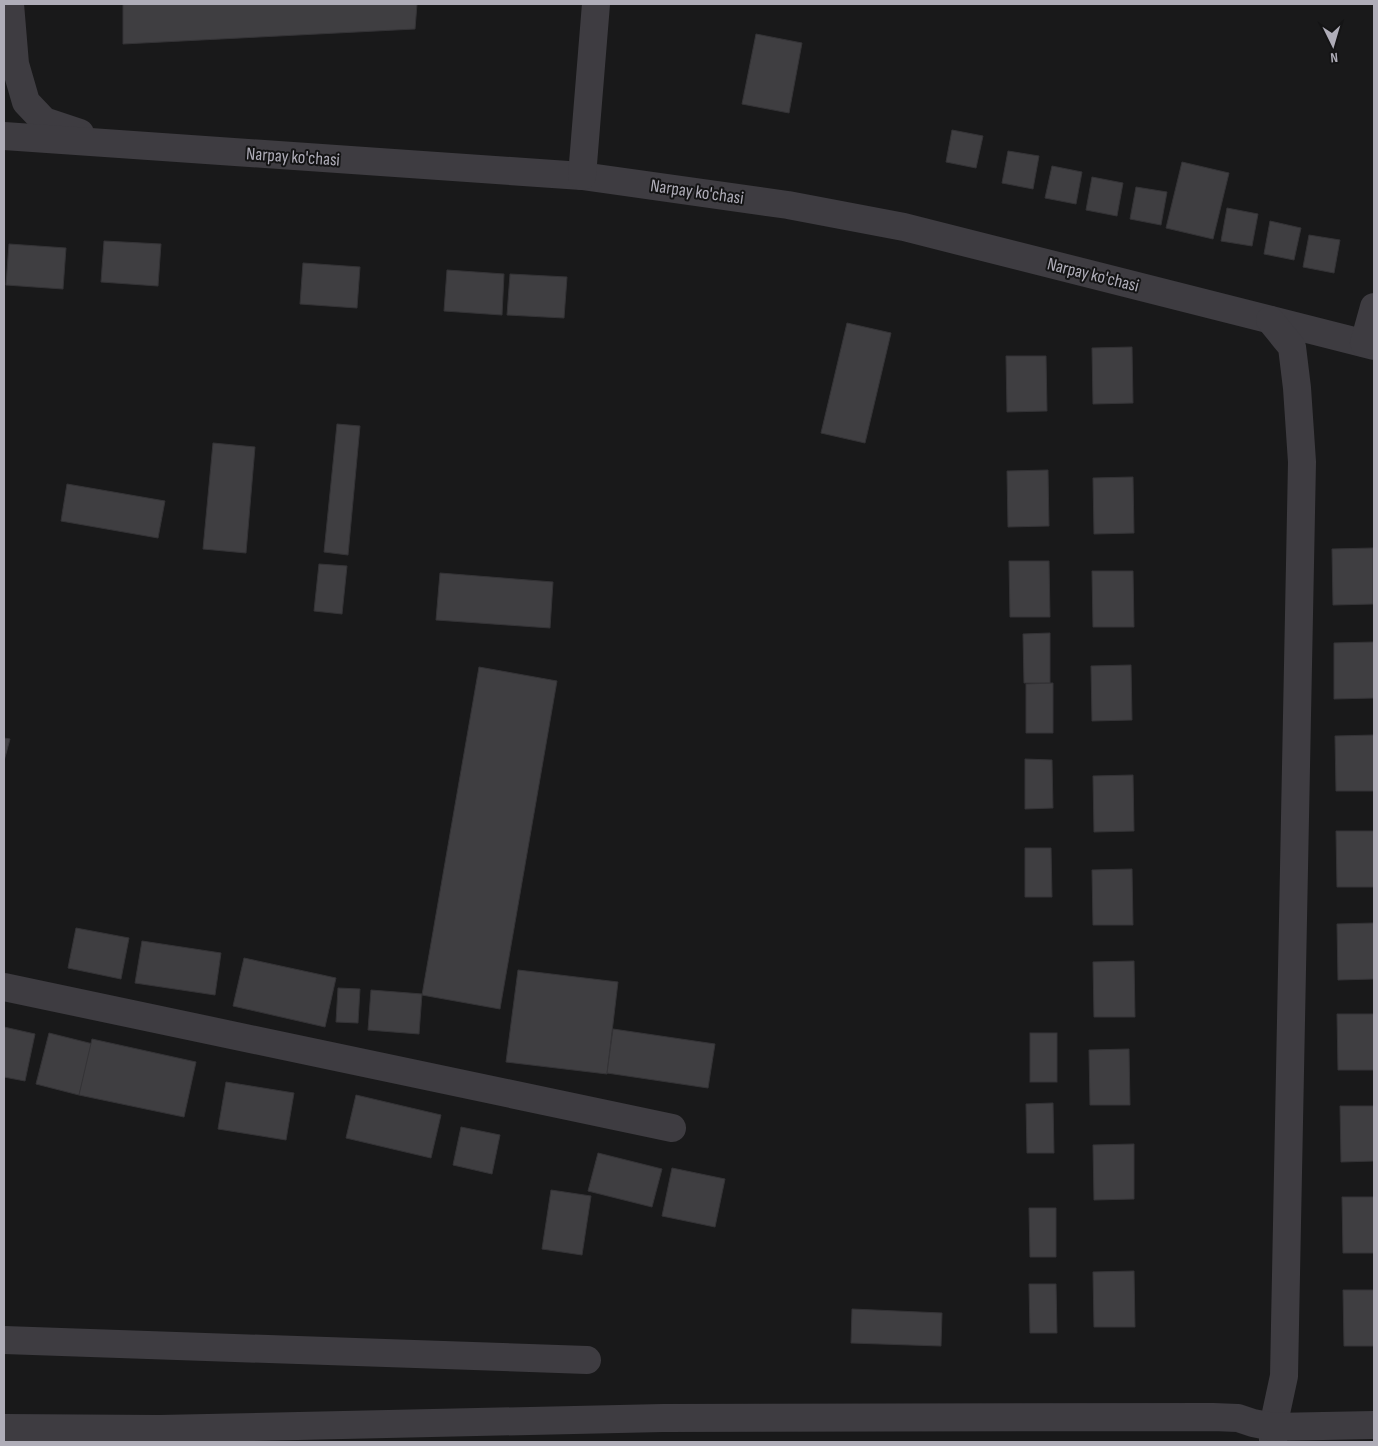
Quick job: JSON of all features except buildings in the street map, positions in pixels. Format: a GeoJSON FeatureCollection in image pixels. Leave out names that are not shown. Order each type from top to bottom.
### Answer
{"type":"FeatureCollection","features":[{"type":"Feature","properties":{"kind":"street"},"geometry":{"type":"LineString","coordinates":[[10,4],[15,64],[26,102],[44,120],[114,144]]}},
{"type":"Feature","properties":{"kind":"street"},"geometry":{"type":"LineString","coordinates":[[582,176],[596,4]]}},
{"type":"Feature","properties":{"kind":"street","name":"Narpay ko'chasi"},"geometry":{"type":"LineString","coordinates":[[4,136],[582,176],[788,205],[904,227],[1369,345]]}},
{"type":"Feature","properties":{"kind":"street"},"geometry":{"type":"LineString","coordinates":[[1369,345],[1374,307]]}},
{"type":"Feature","properties":{"kind":"street"},"geometry":{"type":"LineString","coordinates":[[1270,320],[1292,347],[1302,462],[1284,1376],[1273,1434]]}},
{"type":"Feature","properties":{"kind":"street"},"geometry":{"type":"LineString","coordinates":[[4,987],[672,1128]]}},
{"type":"Feature","properties":{"kind":"street"},"geometry":{"type":"LineString","coordinates":[[4,1340],[587,1360]]}},
{"type":"Feature","properties":{"kind":"street"},"geometry":{"type":"LineString","coordinates":[[4,1428],[159,1429],[663,1418],[1213,1417],[1238,1418],[1253,1423],[1273,1434],[1374,1426]]}}]}
